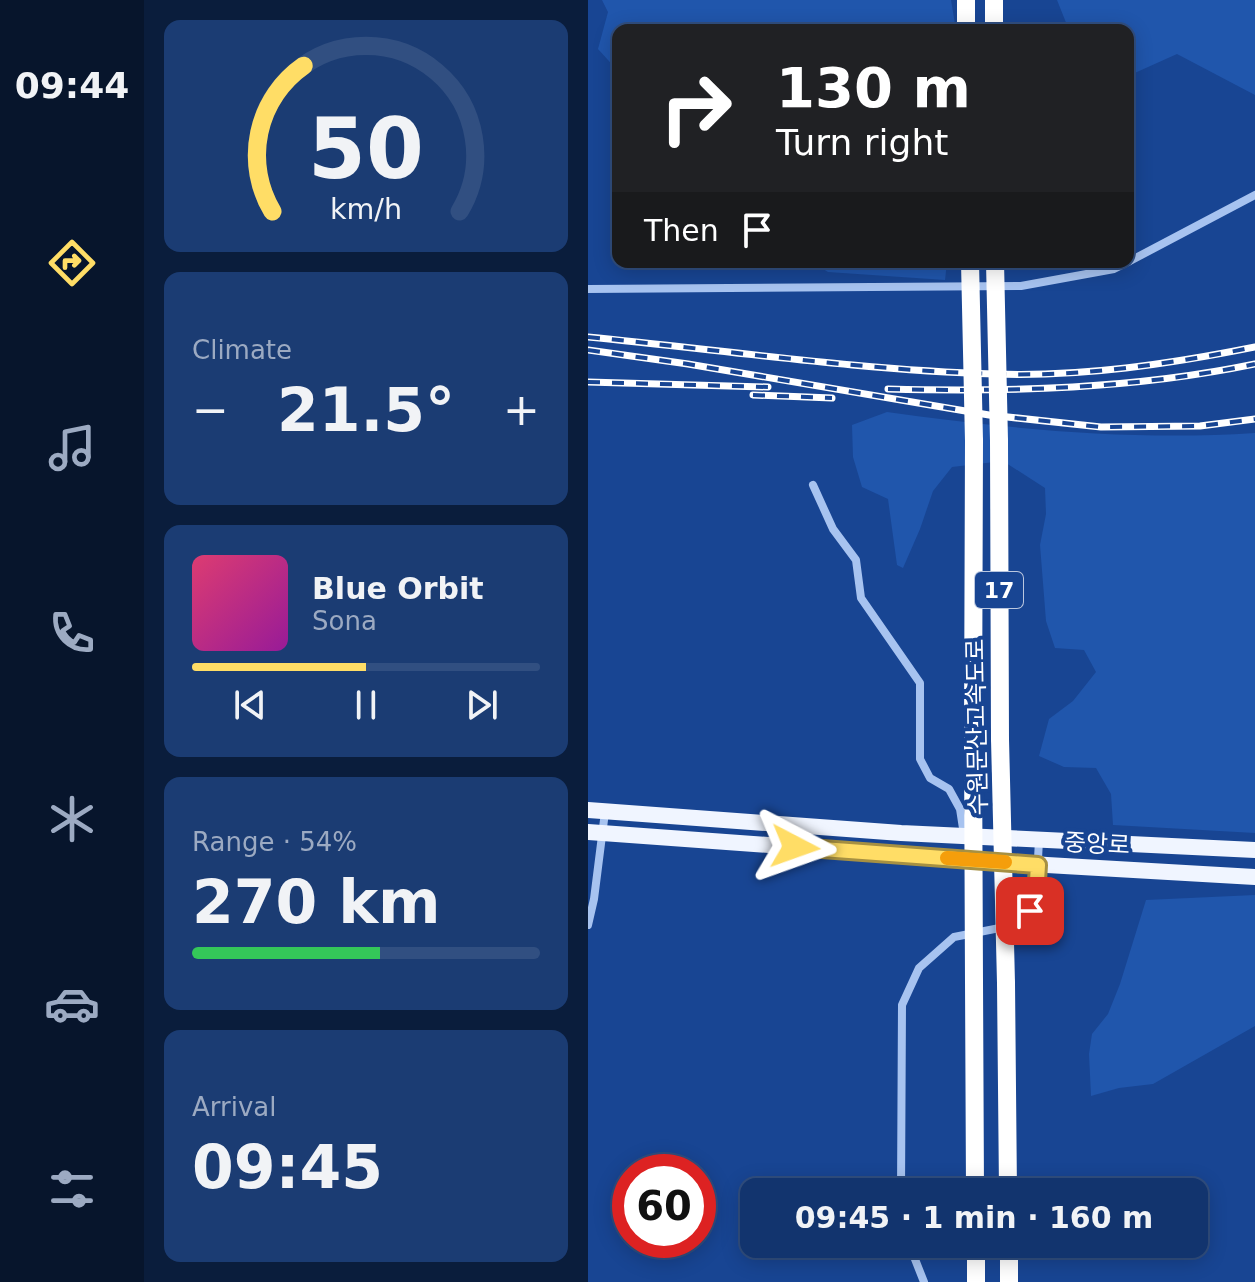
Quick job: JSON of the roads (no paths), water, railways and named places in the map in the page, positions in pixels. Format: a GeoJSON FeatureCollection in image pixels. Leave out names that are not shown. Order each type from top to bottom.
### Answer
{"type":"FeatureCollection","features":[{"type":"Feature","properties":{"kind":"highway"},"geometry":{"type":"LineString","coordinates":[[966,0],[966,24]]}},
{"type":"Feature","properties":{"kind":"highway"},"geometry":{"type":"LineString","coordinates":[[994,0],[994,24]]}},
{"type":"Feature","properties":{"kind":"highway","name":"수원문산고속도로"},"geometry":{"type":"LineString","coordinates":[[970,268],[974,441],[975,1178]]}},
{"type":"Feature","properties":{"kind":"highway","name":"수원문산고속도로"},"geometry":{"type":"LineString","coordinates":[[995,268],[1008,1178]]}},
{"type":"Feature","properties":{"kind":"highway"},"geometry":{"type":"LineString","coordinates":[[976,1258],[976,1282]]}},
{"type":"Feature","properties":{"kind":"highway"},"geometry":{"type":"LineString","coordinates":[[1009,1258],[1009,1282]]}},
{"type":"Feature","properties":{"kind":"main road","name":"중앙로"},"geometry":{"type":"LineString","coordinates":[[596,810],[964,836],[1255,850]]}},
{"type":"Feature","properties":{"kind":"main road","name":"중앙로"},"geometry":{"type":"LineString","coordinates":[[594,832],[1038,865],[1255,877]]}},
{"type":"Feature","properties":{"kind":"street"},"geometry":{"type":"LineString","coordinates":[[1134,259],[1255,195]]}},
{"type":"Feature","properties":{"kind":"street"},"geometry":{"type":"LineString","coordinates":[[588,289],[1021,286],[1116,268]]}},
{"type":"Feature","properties":{"kind":"street"},"geometry":{"type":"LineString","coordinates":[[813,485],[833,529],[856,560],[861,598],[920,683],[920,759],[930,778],[949,789],[960,809],[964,836]]}},
{"type":"Feature","properties":{"kind":"street","name":"중앙로"},"geometry":{"type":"LineString","coordinates":[[588,925],[594,899],[596,810]]}},
{"type":"Feature","properties":{"kind":"street"},"geometry":{"type":"LineString","coordinates":[[901,1178],[902,1005],[919,968],[954,937],[1025,923],[1036,897],[1039,840]]}},
{"type":"Feature","properties":{"kind":"street"},"geometry":{"type":"LineString","coordinates":[[915,1258],[924,1282]]}},
{"type":"Feature","properties":{"kind":"railway"},"geometry":{"type":"LineString","coordinates":[[588,337],[842,364],[995,374],[1126,368],[1255,347]]}},
{"type":"Feature","properties":{"kind":"railway"},"geometry":{"type":"LineString","coordinates":[[588,350],[989,415],[1101,427],[1200,426],[1255,419]]}},
{"type":"Feature","properties":{"kind":"railway"},"geometry":{"type":"LineString","coordinates":[[888,389],[981,390],[1118,384],[1255,364]]}},
{"type":"Feature","properties":{"kind":"railway"},"geometry":{"type":"LineString","coordinates":[[588,382],[768,387]]}},
{"type":"Feature","properties":{"kind":"railway"},"geometry":{"type":"LineString","coordinates":[[753,395],[832,398]]}}]}
